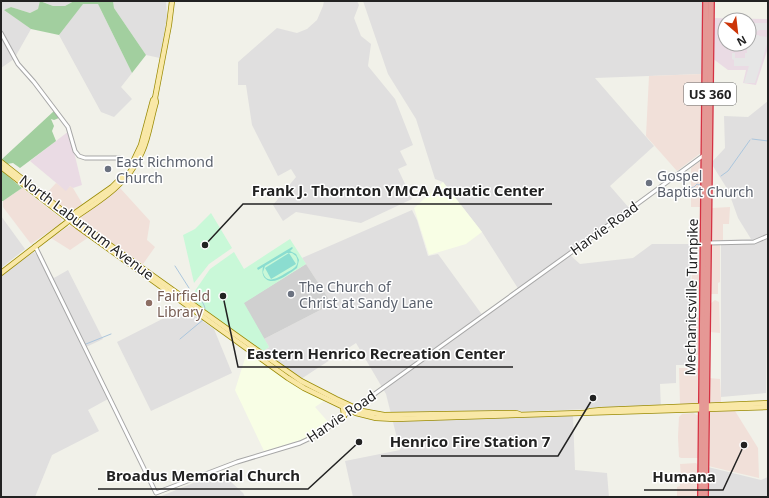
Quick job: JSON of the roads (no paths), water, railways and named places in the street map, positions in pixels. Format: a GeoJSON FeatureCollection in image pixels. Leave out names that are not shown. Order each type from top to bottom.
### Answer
{"type":"FeatureCollection","features":[{"type":"Feature","properties":{"kind":"highway","name":"Mechanicsville Turnpike"},"geometry":{"type":"LineString","coordinates":[[706,1],[707,155]]}},
{"type":"Feature","properties":{"kind":"highway","name":"Mechanicsville Turnpike"},"geometry":{"type":"LineString","coordinates":[[701,497],[704,408],[710,1]]}},
{"type":"Feature","properties":{"kind":"highway","name":"Mechanicsville Turnpike"},"geometry":{"type":"LineString","coordinates":[[704,408],[705,497]]}},
{"type":"Feature","properties":{"kind":"main road"},"geometry":{"type":"LineString","coordinates":[[1,273],[71,219],[111,193],[120,184],[133,166],[141,145],[152,100],[155,98],[169,30],[172,1]]}},
{"type":"Feature","properties":{"kind":"main road","name":"North Laburnum Avenue"},"geometry":{"type":"LineString","coordinates":[[1,162],[71,219],[291,375],[353,409]]}},
{"type":"Feature","properties":{"kind":"main road","name":"North Laburnum Avenue"},"geometry":{"type":"LineString","coordinates":[[1,167],[288,378],[304,388],[343,407],[353,409]]}},
{"type":"Feature","properties":{"kind":"main road"},"geometry":{"type":"LineString","coordinates":[[587,412],[591,414],[692,410],[768,403]]}},
{"type":"Feature","properties":{"kind":"main road"},"geometry":{"type":"LineString","coordinates":[[343,407],[344,416]]}},
{"type":"Feature","properties":{"kind":"main road"},"geometry":{"type":"LineString","coordinates":[[353,409],[371,414],[384,415],[518,414],[768,407]]}},
{"type":"Feature","properties":{"kind":"main road"},"geometry":{"type":"LineString","coordinates":[[353,409],[369,417],[390,419],[517,416],[518,414]]}},
{"type":"Feature","properties":{"kind":"street"},"geometry":{"type":"LineString","coordinates":[[1,33],[18,64],[34,82],[68,127],[79,156],[85,158],[120,158],[133,166]]}},
{"type":"Feature","properties":{"kind":"street","name":"Harvie Road"},"geometry":{"type":"LineString","coordinates":[[35,246],[156,493],[237,462],[300,443],[319,434],[560,261],[701,156],[707,155]]}},
{"type":"Feature","properties":{"kind":"street"},"geometry":{"type":"LineString","coordinates":[[706,243],[754,242],[768,236]]}},
{"type":"Feature","properties":{"kind":"waterway"},"geometry":{"type":"LineString","coordinates":[[752,139],[768,141]]}},
{"type":"Feature","properties":{"kind":"waterway"},"geometry":{"type":"LineString","coordinates":[[721,176],[728,171],[750,140]]}},
{"type":"Feature","properties":{"kind":"waterway"},"geometry":{"type":"LineString","coordinates":[[689,188],[694,187],[697,184],[701,184]]}},
{"type":"Feature","properties":{"kind":"waterway"},"geometry":{"type":"LineString","coordinates":[[175,266],[189,288]]}},
{"type":"Feature","properties":{"kind":"waterway"},"geometry":{"type":"LineString","coordinates":[[194,293],[198,296],[205,309]]}},
{"type":"Feature","properties":{"kind":"waterway"},"geometry":{"type":"LineString","coordinates":[[180,339],[204,319]]}},
{"type":"Feature","properties":{"kind":"waterway"},"geometry":{"type":"LineString","coordinates":[[86,344],[111,334]]}},
{"type":"Feature","properties":{"kind":"place","name":"East Richmond Church"},"geometry":{"type":"Point","coordinates":[108,169]}},
{"type":"Feature","properties":{"kind":"place","name":"Gospel Baptist Church"},"geometry":{"type":"Point","coordinates":[649,183]}},
{"type":"Feature","properties":{"kind":"place","name":"Frank J. Thornton YMCA Aquatic Center"},"geometry":{"type":"Point","coordinates":[205,245]}},
{"type":"Feature","properties":{"kind":"place","name":"The Church of Christ at Sandy Lane"},"geometry":{"type":"Point","coordinates":[291,294]}},
{"type":"Feature","properties":{"kind":"place","name":"Eastern Henrico Recreation Center"},"geometry":{"type":"Point","coordinates":[223,296]}},
{"type":"Feature","properties":{"kind":"place","name":"Fairfield Library"},"geometry":{"type":"Point","coordinates":[149,303]}},
{"type":"Feature","properties":{"kind":"place","name":"Henrico Fire Station 7"},"geometry":{"type":"Point","coordinates":[593,398]}},
{"type":"Feature","properties":{"kind":"place","name":"Broadus Memorial Church"},"geometry":{"type":"Point","coordinates":[359,442]}},
{"type":"Feature","properties":{"kind":"place","name":"Humana"},"geometry":{"type":"Point","coordinates":[744,445]}}]}
